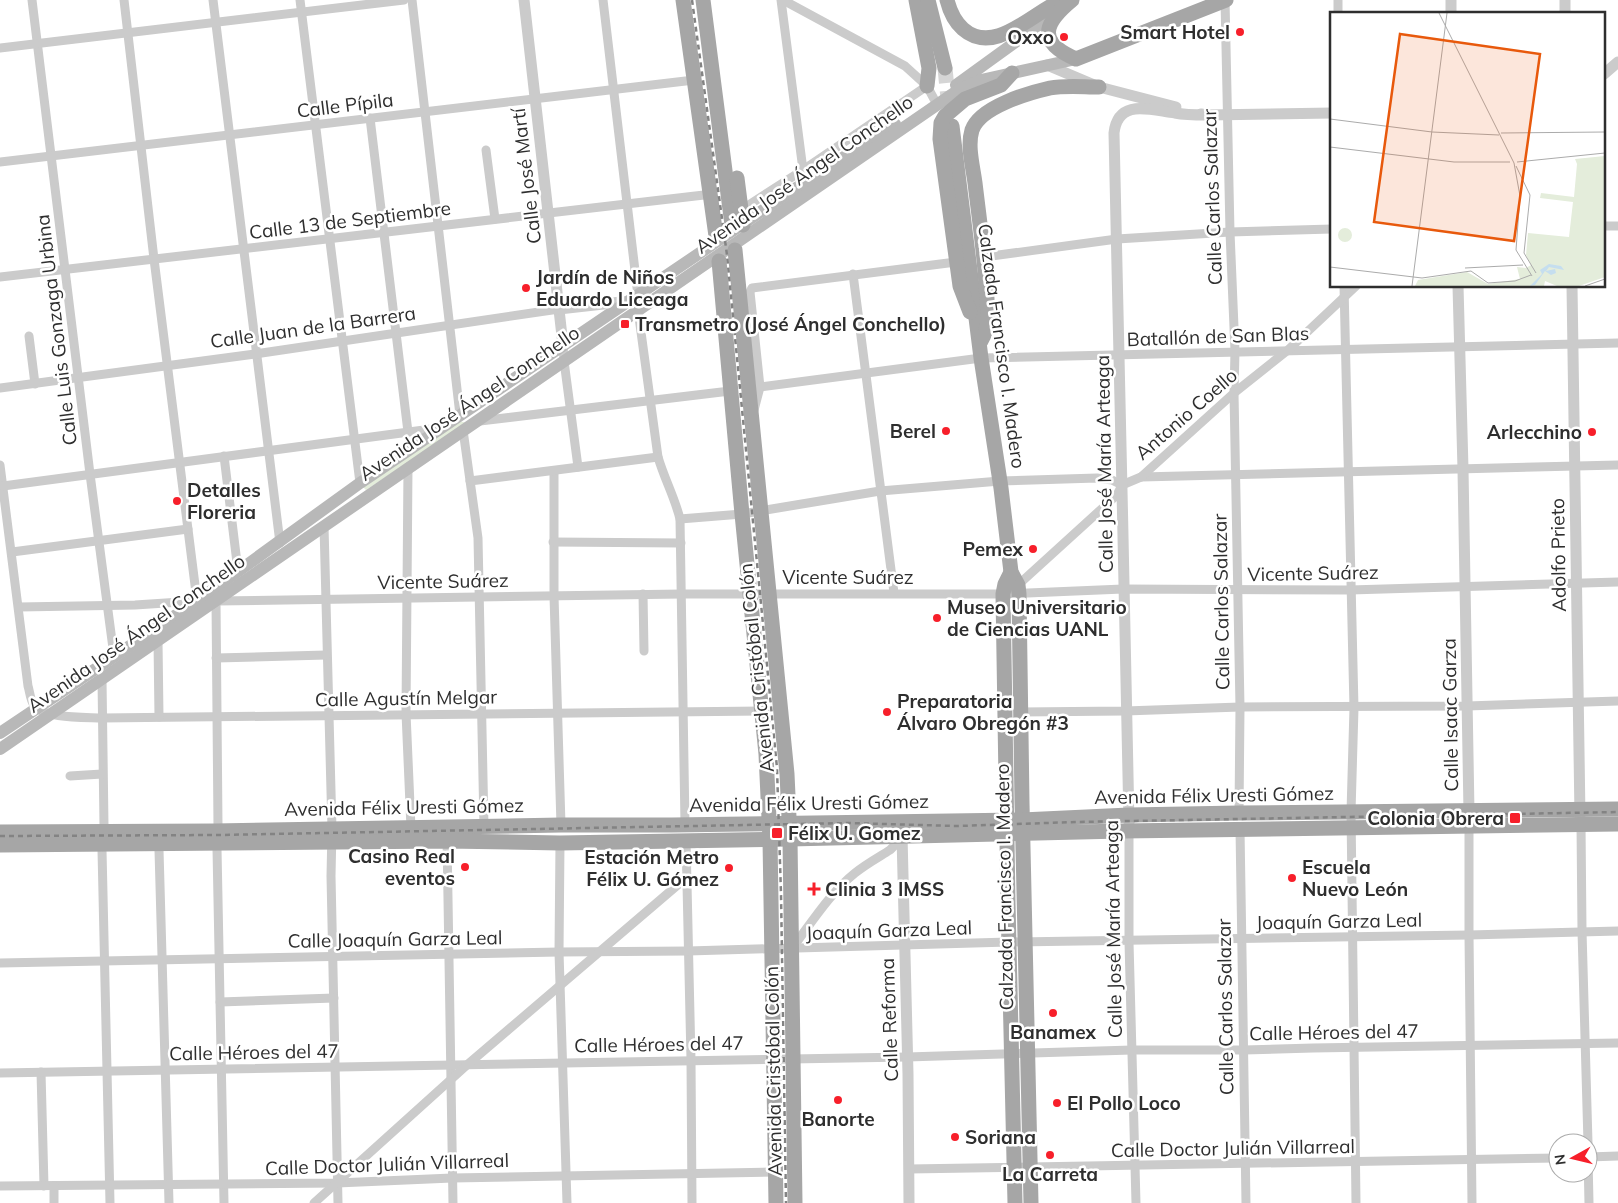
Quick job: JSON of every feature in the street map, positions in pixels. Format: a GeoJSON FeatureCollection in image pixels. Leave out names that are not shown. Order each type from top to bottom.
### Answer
{"type":"FeatureCollection","features":[{"type":"Feature","properties":{"kind":"main road","name":"Avenida Cristóbal Colón"},"geometry":{"type":"LineString","coordinates":[[683,0],[700,115],[762,711],[770,822],[776,1203]]}},
{"type":"Feature","properties":{"kind":"main road"},"geometry":{"type":"LineString","coordinates":[[703,0],[713,78],[737,225]]}},
{"type":"Feature","properties":{"kind":"main road"},"geometry":{"type":"LineString","coordinates":[[916,0],[929,68],[931,92]]}},
{"type":"Feature","properties":{"kind":"main road"},"geometry":{"type":"LineString","coordinates":[[928,0],[945,68]]}},
{"type":"Feature","properties":{"kind":"main road"},"geometry":{"type":"LineString","coordinates":[[947,0],[953,18],[960,26],[969,34],[981,38],[1006,34],[1072,0]]}},
{"type":"Feature","properties":{"kind":"main road"},"geometry":{"type":"LineString","coordinates":[[1061,6],[1050,29],[1050,42],[1062,53],[1076,58],[1226,0]]}},
{"type":"Feature","properties":{"kind":"main road","name":"Avenida José Ángel Conchello"},"geometry":{"type":"LineString","coordinates":[[714,251],[737,225],[787,194],[931,92],[958,83],[1061,6]]}},
{"type":"Feature","properties":{"kind":"main road","name":"Avenida José Ángel Conchello"},"geometry":{"type":"LineString","coordinates":[[0,733],[197,601],[280,543],[360,483],[563,345],[635,302],[960,89],[981,80],[1076,58]]}},
{"type":"Feature","properties":{"kind":"main road"},"geometry":{"type":"LineString","coordinates":[[977,325],[962,293],[956,262],[940,139],[941,123],[945,116],[965,99],[1000,85],[1012,73]]}},
{"type":"Feature","properties":{"kind":"main road"},"geometry":{"type":"LineString","coordinates":[[713,78],[728,116],[741,210],[737,225]]}},
{"type":"Feature","properties":{"kind":"main road"},"geometry":{"type":"LineString","coordinates":[[694,80],[694,107],[704,195],[714,251]]}},
{"type":"Feature","properties":{"kind":"main road"},"geometry":{"type":"LineString","coordinates":[[980,352],[987,326],[984,257],[971,148],[972,129],[983,115],[1001,104],[1049,88],[1099,87]]}},
{"type":"Feature","properties":{"kind":"main road","name":"Calzada Francisco I. Madero"},"geometry":{"type":"LineString","coordinates":[[952,126],[980,352],[1016,584],[1021,712],[1009,942],[1015,1203]]}},
{"type":"Feature","properties":{"kind":"main road","name":"Avenida Cristóbal Colón"},"geometry":{"type":"LineString","coordinates":[[735,250],[787,774],[790,822],[795,1203]]}},
{"type":"Feature","properties":{"kind":"main road","name":"Avenida José Ángel Conchello"},"geometry":{"type":"LineString","coordinates":[[0,749],[564,361],[635,302]]}},
{"type":"Feature","properties":{"kind":"main road"},"geometry":{"type":"LineString","coordinates":[[460,415],[475,421]]}},
{"type":"Feature","properties":{"kind":"main road","name":"Calzada Francisco I. Madero"},"geometry":{"type":"LineString","coordinates":[[1016,584],[1005,584],[1003,594],[1014,826],[1026,942],[1031,1203]]}},
{"type":"Feature","properties":{"kind":"main road","name":"Avenida Félix Uresti Gómez"},"geometry":{"type":"LineString","coordinates":[[0,845],[151,842],[241,837],[269,830],[332,836],[447,834],[484,826],[770,822],[1129,830],[1240,829],[1351,820],[1580,816],[1618,809]]}},
{"type":"Feature","properties":{"kind":"main road","name":"Avenida Félix Uresti Gómez"},"geometry":{"type":"LineString","coordinates":[[241,837],[259,843],[411,828],[447,834],[560,843],[770,840],[901,836],[1129,815],[1239,813],[1351,820]]}},
{"type":"Feature","properties":{"kind":"main road","name":"Avenida Félix Uresti Gómez"},"geometry":{"type":"LineString","coordinates":[[1580,816],[1618,824]]}},
{"type":"Feature","properties":{"kind":"main road","name":"Avenida Félix Uresti Gómez"},"geometry":{"type":"LineString","coordinates":[[0,832],[151,842]]}},
{"type":"Feature","properties":{"kind":"street","name":"Calle Luis Gonzaga Urbina"},"geometry":{"type":"LineString","coordinates":[[32,0],[98,541],[114,656]]}},
{"type":"Feature","properties":{"kind":"street"},"geometry":{"type":"LineString","coordinates":[[124,0],[197,601]]}},
{"type":"Feature","properties":{"kind":"street"},"geometry":{"type":"LineString","coordinates":[[212,0],[280,543]]}},
{"type":"Feature","properties":{"kind":"street"},"geometry":{"type":"LineString","coordinates":[[300,0],[360,483]]}},
{"type":"Feature","properties":{"kind":"street"},"geometry":{"type":"LineString","coordinates":[[0,48],[404,0]]}},
{"type":"Feature","properties":{"kind":"street"},"geometry":{"type":"LineString","coordinates":[[412,0],[460,415]]}},
{"type":"Feature","properties":{"kind":"street","name":"Calle José Martí"},"geometry":{"type":"LineString","coordinates":[[524,0],[564,361],[578,467]]}},
{"type":"Feature","properties":{"kind":"street"},"geometry":{"type":"LineString","coordinates":[[604,0],[627,203],[635,302],[658,457],[680,519],[685,712],[685,824]]}},
{"type":"Feature","properties":{"kind":"street"},"geometry":{"type":"LineString","coordinates":[[741,210],[931,92],[920,78],[905,66],[782,0]]}},
{"type":"Feature","properties":{"kind":"street"},"geometry":{"type":"LineString","coordinates":[[782,0],[803,170]]}},
{"type":"Feature","properties":{"kind":"street","name":"Calle Carlos Salazar"},"geometry":{"type":"LineString","coordinates":[[1226,0],[1230,232],[1235,351],[1234,393],[1240,707],[1239,813],[1246,1203]]}},
{"type":"Feature","properties":{"kind":"street"},"geometry":{"type":"LineString","coordinates":[[1606,72],[1618,62]]}},
{"type":"Feature","properties":{"kind":"street"},"geometry":{"type":"LineString","coordinates":[[1047,65],[1099,87],[1207,115],[1330,113]]}},
{"type":"Feature","properties":{"kind":"street","name":"Calle Pípila"},"geometry":{"type":"LineString","coordinates":[[0,162],[694,80]]}},
{"type":"Feature","properties":{"kind":"street","name":"Calle José María Arteaga"},"geometry":{"type":"LineString","coordinates":[[1136,1203],[1114,133],[1118,118],[1125,112],[1139,108],[1179,114],[1207,115]]}},
{"type":"Feature","properties":{"kind":"street"},"geometry":{"type":"LineString","coordinates":[[370,118],[408,432]]}},
{"type":"Feature","properties":{"kind":"street"},"geometry":{"type":"LineString","coordinates":[[486,150],[495,219]]}},
{"type":"Feature","properties":{"kind":"street","name":"Calle 13 de Septiembre"},"geometry":{"type":"LineString","coordinates":[[0,277],[704,195]]}},
{"type":"Feature","properties":{"kind":"street"},"geometry":{"type":"LineString","coordinates":[[984,257],[1117,239],[1230,232],[1330,229]]}},
{"type":"Feature","properties":{"kind":"street"},"geometry":{"type":"LineString","coordinates":[[752,420],[760,387],[750,292],[752,288],[956,262]]}},
{"type":"Feature","properties":{"kind":"street"},"geometry":{"type":"LineString","coordinates":[[853,274],[894,593]]}},
{"type":"Feature","properties":{"kind":"street"},"geometry":{"type":"LineString","coordinates":[[1344,288],[1354,708],[1351,820],[1356,1203]]}},
{"type":"Feature","properties":{"kind":"street","name":"Antonio Coello"},"geometry":{"type":"LineString","coordinates":[[1016,584],[1112,500],[1122,485],[1141,477],[1234,393],[1288,350],[1354,288]]}},
{"type":"Feature","properties":{"kind":"street","name":"Calle Isaac Garza"},"geometry":{"type":"LineString","coordinates":[[1458,288],[1469,818],[1470,1160],[1472,1203]]}},
{"type":"Feature","properties":{"kind":"street","name":"Adolfo Prieto"},"geometry":{"type":"LineString","coordinates":[[1572,288],[1580,816]]}},
{"type":"Feature","properties":{"kind":"street","name":"Calle Juan de la Barrera"},"geometry":{"type":"LineString","coordinates":[[0,388],[168,364],[255,354],[559,309],[635,302]]}},
{"type":"Feature","properties":{"kind":"street"},"geometry":{"type":"LineString","coordinates":[[29,336],[35,384]]}},
{"type":"Feature","properties":{"kind":"street","name":"Batallón de San Blas"},"geometry":{"type":"LineString","coordinates":[[760,387],[866,373],[980,352],[1120,355],[1618,343]]}},
{"type":"Feature","properties":{"kind":"street"},"geometry":{"type":"LineString","coordinates":[[475,421],[730,390]]}},
{"type":"Feature","properties":{"kind":"street"},"geometry":{"type":"LineString","coordinates":[[3,486],[354,438],[442,428]]}},
{"type":"Feature","properties":{"kind":"street"},"geometry":{"type":"LineString","coordinates":[[463,430],[478,538],[484,826]]}},
{"type":"Feature","properties":{"kind":"street"},"geometry":{"type":"LineString","coordinates":[[224,456],[238,571]]}},
{"type":"Feature","properties":{"kind":"street"},"geometry":{"type":"LineString","coordinates":[[470,481],[658,457]]}},
{"type":"Feature","properties":{"kind":"street"},"geometry":{"type":"LineString","coordinates":[[0,464],[28,686],[32,700],[37,708]]}},
{"type":"Feature","properties":{"kind":"street"},"geometry":{"type":"LineString","coordinates":[[1141,477],[1618,466]]}},
{"type":"Feature","properties":{"kind":"street"},"geometry":{"type":"LineString","coordinates":[[408,467],[406,713],[411,828]]}},
{"type":"Feature","properties":{"kind":"street"},"geometry":{"type":"LineString","coordinates":[[554,471],[554,596],[561,825]]}},
{"type":"Feature","properties":{"kind":"street"},"geometry":{"type":"LineString","coordinates":[[680,519],[742,514],[880,491],[1000,481],[1097,478],[1112,480],[1122,485]]}},
{"type":"Feature","properties":{"kind":"street"},"geometry":{"type":"LineString","coordinates":[[324,526],[332,836],[338,1203]]}},
{"type":"Feature","properties":{"kind":"street"},"geometry":{"type":"LineString","coordinates":[[12,552],[188,529]]}},
{"type":"Feature","properties":{"kind":"street"},"geometry":{"type":"LineString","coordinates":[[553,542],[681,543]]}},
{"type":"Feature","properties":{"kind":"street","name":"Vicente Suárez"},"geometry":{"type":"LineString","coordinates":[[19,607],[216,600],[479,596],[751,593],[1003,594],[1016,584],[1123,589],[1350,590],[1618,582]]}},
{"type":"Feature","properties":{"kind":"street"},"geometry":{"type":"LineString","coordinates":[[643,594],[644,651]]}},
{"type":"Feature","properties":{"kind":"street"},"geometry":{"type":"LineString","coordinates":[[216,600],[218,826]]}},
{"type":"Feature","properties":{"kind":"street"},"geometry":{"type":"LineString","coordinates":[[158,641],[159,717]]}},
{"type":"Feature","properties":{"kind":"street"},"geometry":{"type":"LineString","coordinates":[[216,658],[326,655]]}},
{"type":"Feature","properties":{"kind":"street"},"geometry":{"type":"LineString","coordinates":[[102,679],[104,826]]}},
{"type":"Feature","properties":{"kind":"street"},"geometry":{"type":"LineString","coordinates":[[1021,712],[1240,707],[1354,708],[1467,706],[1618,701]]}},
{"type":"Feature","properties":{"kind":"street","name":"Calle Agustín Melgar"},"geometry":{"type":"LineString","coordinates":[[37,708],[51,714],[102,718],[328,716],[406,713],[558,714],[762,711]]}},
{"type":"Feature","properties":{"kind":"street"},"geometry":{"type":"LineString","coordinates":[[70,776],[102,774]]}},
{"type":"Feature","properties":{"kind":"street"},"geometry":{"type":"LineString","coordinates":[[1580,816],[1588,1133]]}},
{"type":"Feature","properties":{"kind":"street"},"geometry":{"type":"LineString","coordinates":[[0,827],[255,825],[269,830]]}},
{"type":"Feature","properties":{"kind":"street"},"geometry":{"type":"LineString","coordinates":[[447,834],[453,1203]]}},
{"type":"Feature","properties":{"kind":"street"},"geometry":{"type":"LineString","coordinates":[[791,949],[842,885],[855,873],[890,850],[901,836]]}},
{"type":"Feature","properties":{"kind":"street","name":"Calle Reforma"},"geometry":{"type":"LineString","coordinates":[[901,836],[910,1203]]}},
{"type":"Feature","properties":{"kind":"street"},"geometry":{"type":"LineString","coordinates":[[686,840],[692,1203]]}},
{"type":"Feature","properties":{"kind":"street"},"geometry":{"type":"LineString","coordinates":[[151,842],[162,960],[169,1203]]}},
{"type":"Feature","properties":{"kind":"street"},"geometry":{"type":"LineString","coordinates":[[0,850],[102,850],[151,842],[216,849],[246,847],[259,843]]}},
{"type":"Feature","properties":{"kind":"street"},"geometry":{"type":"LineString","coordinates":[[560,843],[559,952],[567,1203]]}},
{"type":"Feature","properties":{"kind":"street"},"geometry":{"type":"LineString","coordinates":[[216,849],[224,1203]]}},
{"type":"Feature","properties":{"kind":"street"},"geometry":{"type":"LineString","coordinates":[[102,850],[110,1203]]}},
{"type":"Feature","properties":{"kind":"street"},"geometry":{"type":"LineString","coordinates":[[314,1203],[467,1065],[686,877]]}},
{"type":"Feature","properties":{"kind":"street","name":"Joaquín Garza Leal"},"geometry":{"type":"LineString","coordinates":[[791,949],[1009,942],[1130,942],[1618,930]]}},
{"type":"Feature","properties":{"kind":"street","name":"Calle Joaquín Garza Leal"},"geometry":{"type":"LineString","coordinates":[[0,963],[791,949]]}},
{"type":"Feature","properties":{"kind":"street"},"geometry":{"type":"LineString","coordinates":[[220,1002],[334,998]]}},
{"type":"Feature","properties":{"kind":"street","name":"Calle Héroes del 47"},"geometry":{"type":"LineString","coordinates":[[0,1073],[907,1057],[1132,1050],[1244,1050],[1618,1043]]}},
{"type":"Feature","properties":{"kind":"street"},"geometry":{"type":"LineString","coordinates":[[41,1072],[49,1186],[54,1203]]}},
{"type":"Feature","properties":{"kind":"street"},"geometry":{"type":"LineString","coordinates":[[1598,1157],[1618,1156]]}},
{"type":"Feature","properties":{"kind":"street","name":"Calle Doctor Julián Villarreal"},"geometry":{"type":"LineString","coordinates":[[909,1169],[1548,1158]]}},
{"type":"Feature","properties":{"kind":"street","name":"Calle Doctor Julián Villarreal"},"geometry":{"type":"LineString","coordinates":[[0,1186],[337,1183],[452,1178],[776,1172]]}},
{"type":"Feature","properties":{"kind":"street"},"geometry":{"type":"LineString","coordinates":[[1589,1183],[1589,1203]]}},
{"type":"Feature","properties":{"kind":"green space"},"geometry":{"type":"Polygon","coordinates":[[[459,421],[467,423],[366,490],[364,488],[364,486],[459,421]]]}},
{"type":"Feature","properties":{"kind":"tunnel"},"geometry":{"type":"LineString","coordinates":[[945,68],[949,109]]}},
{"type":"Feature","properties":{"kind":"railway"},"geometry":{"type":"LineString","coordinates":[[692,0],[727,255],[777,768],[786,1203]]}},
{"type":"Feature","properties":{"kind":"railway"},"geometry":{"type":"LineString","coordinates":[[0,836],[219,835],[850,823],[958,826],[1618,812]]}},
{"type":"Feature","properties":{"kind":"place","name":"Smart Hotel"},"geometry":{"type":"Point","coordinates":[1240,32]}},
{"type":"Feature","properties":{"kind":"place","name":"Oxxo"},"geometry":{"type":"Point","coordinates":[1064,37]}},
{"type":"Feature","properties":{"kind":"place","name":"Jardín de Niños Eduardo Liceaga"},"geometry":{"type":"Point","coordinates":[526,288]}},
{"type":"Feature","properties":{"kind":"place","name":"Transmetro (José Ángel Conchello)"},"geometry":{"type":"Point","coordinates":[625,324]}},
{"type":"Feature","properties":{"kind":"place","name":"Berel"},"geometry":{"type":"Point","coordinates":[946,431]}},
{"type":"Feature","properties":{"kind":"place","name":"Arlecchino"},"geometry":{"type":"Point","coordinates":[1592,432]}},
{"type":"Feature","properties":{"kind":"place","name":"Detalles Floreria"},"geometry":{"type":"Point","coordinates":[177,501]}},
{"type":"Feature","properties":{"kind":"place","name":"Pemex"},"geometry":{"type":"Point","coordinates":[1033,549]}},
{"type":"Feature","properties":{"kind":"place","name":"Museo Universitario de Ciencias UANL"},"geometry":{"type":"Point","coordinates":[937,618]}},
{"type":"Feature","properties":{"kind":"place","name":"Preparatoria Álvaro Obregón #3"},"geometry":{"type":"Point","coordinates":[887,712]}},
{"type":"Feature","properties":{"kind":"place","name":"Colonia Obrera"},"geometry":{"type":"Point","coordinates":[1515,818]}},
{"type":"Feature","properties":{"kind":"place","name":"Félix U. Gomez"},"geometry":{"type":"Point","coordinates":[777,833]}},
{"type":"Feature","properties":{"kind":"place","name":"Casino Real eventos"},"geometry":{"type":"Point","coordinates":[465,867]}},
{"type":"Feature","properties":{"kind":"place","name":"Estación Metro Félix U. Gómez"},"geometry":{"type":"Point","coordinates":[729,868]}},
{"type":"Feature","properties":{"kind":"place","name":"Escuela Nuevo León"},"geometry":{"type":"Point","coordinates":[1292,878]}},
{"type":"Feature","properties":{"kind":"place","name":"Clinia 3 IMSS"},"geometry":{"type":"Point","coordinates":[814,889]}},
{"type":"Feature","properties":{"kind":"place","name":"Banamex"},"geometry":{"type":"Point","coordinates":[1053,1013]}},
{"type":"Feature","properties":{"kind":"place","name":"Banorte"},"geometry":{"type":"Point","coordinates":[838,1100]}},
{"type":"Feature","properties":{"kind":"place","name":"El Pollo Loco"},"geometry":{"type":"Point","coordinates":[1057,1103]}},
{"type":"Feature","properties":{"kind":"place","name":"Soriana"},"geometry":{"type":"Point","coordinates":[955,1137]}},
{"type":"Feature","properties":{"kind":"place","name":"La Carreta"},"geometry":{"type":"Point","coordinates":[1050,1155]}}]}
